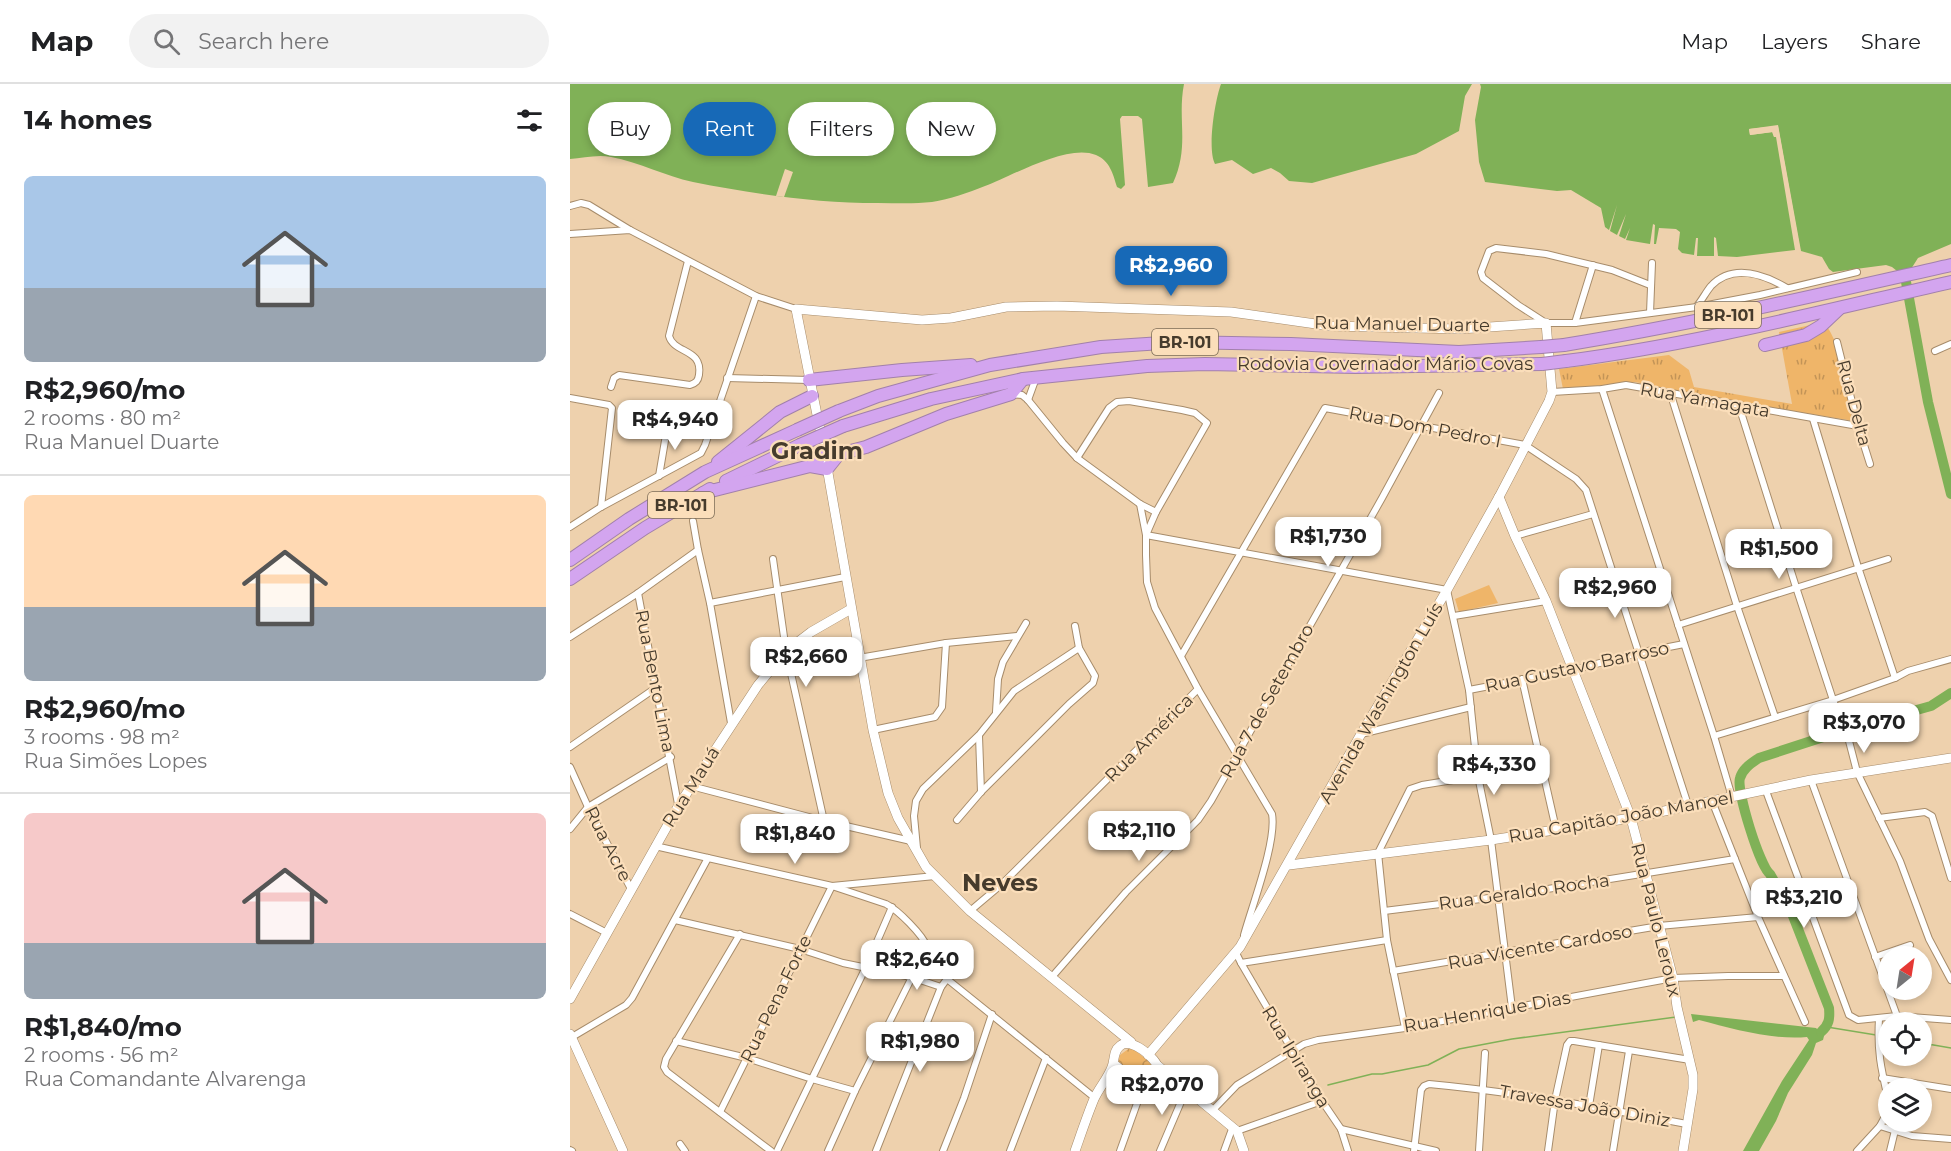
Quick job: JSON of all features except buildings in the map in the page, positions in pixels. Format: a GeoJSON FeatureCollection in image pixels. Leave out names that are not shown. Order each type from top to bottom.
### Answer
{"type":"FeatureCollection","features":[{"type":"Feature","properties":{"kind":"highway","name":"Rodovia Governador Mário Covas"},"geometry":{"type":"LineString","coordinates":[[570,560],[629,519],[705,472],[838,411],[878,396],[990,365],[1101,347],[1167,343],[1291,344],[1458,352],[1564,345],[1646,332],[1951,265]]}},
{"type":"Feature","properties":{"kind":"highway","name":"Rodovia Governador Mário Covas"},"geometry":{"type":"LineString","coordinates":[[570,579],[645,528],[703,493],[843,426],[931,399],[1023,379],[1148,366],[1205,364],[1355,367],[1566,361],[1665,345],[1839,309],[1951,282]]}},
{"type":"Feature","properties":{"kind":"highway"},"geometry":{"type":"LineString","coordinates":[[1765,345],[1806,335],[1821,326],[1839,309]]}},
{"type":"Feature","properties":{"kind":"highway"},"geometry":{"type":"LineString","coordinates":[[809,380],[965,364],[990,365]]}},
{"type":"Feature","properties":{"kind":"highway"},"geometry":{"type":"LineString","coordinates":[[810,466],[824,450],[832,454],[839,454],[866,447],[946,414],[1011,394],[1023,379]]}},
{"type":"Feature","properties":{"kind":"highway"},"geometry":{"type":"LineString","coordinates":[[705,472],[780,412],[812,396]]}},
{"type":"Feature","properties":{"kind":"highway"},"geometry":{"type":"LineString","coordinates":[[703,493],[810,466],[827,469],[839,454]]}},
{"type":"Feature","properties":{"kind":"street","name":"Rua Manuel Duarte"},"geometry":{"type":"LineString","coordinates":[[570,206],[581,203],[589,205],[630,230],[756,296],[796,309],[922,320],[951,318],[1006,307],[1057,306],[1231,312],[1330,326],[1460,328],[1546,323]]}},
{"type":"Feature","properties":{"kind":"street"},"geometry":{"type":"LineString","coordinates":[[570,234],[630,230]]}},
{"type":"Feature","properties":{"kind":"street"},"geometry":{"type":"LineString","coordinates":[[1650,285],[1593,265],[1546,254],[1496,248],[1490,251],[1481,272],[1483,278],[1546,323],[1575,323],[1697,307],[1857,272]]}},
{"type":"Feature","properties":{"kind":"street"},"geometry":{"type":"LineString","coordinates":[[611,387],[614,378],[619,375],[690,385],[696,383],[699,378],[697,360],[674,344],[669,336],[688,261]]}},
{"type":"Feature","properties":{"kind":"street"},"geometry":{"type":"LineString","coordinates":[[1650,313],[1652,263]]}},
{"type":"Feature","properties":{"kind":"street"},"geometry":{"type":"LineString","coordinates":[[1575,323],[1593,265]]}},
{"type":"Feature","properties":{"kind":"street"},"geometry":{"type":"LineString","coordinates":[[1697,307],[1712,286],[1724,276],[1736,273],[1751,273],[1770,278],[1787,288]]}},
{"type":"Feature","properties":{"kind":"street"},"geometry":{"type":"LineString","coordinates":[[570,527],[601,507],[700,453],[705,445],[756,296]]}},
{"type":"Feature","properties":{"kind":"street"},"geometry":{"type":"LineString","coordinates":[[796,309],[824,450],[873,730],[888,793],[898,818],[926,867],[970,911],[1148,1055],[1234,1130],[1245,1151]]}},
{"type":"Feature","properties":{"kind":"street"},"geometry":{"type":"LineString","coordinates":[[1546,323],[1552,392]]}},
{"type":"Feature","properties":{"kind":"street","name":"Rua Delta"},"geometry":{"type":"LineString","coordinates":[[1838,342],[1858,426],[1870,464]]}},
{"type":"Feature","properties":{"kind":"street"},"geometry":{"type":"LineString","coordinates":[[1935,351],[1951,344]]}},
{"type":"Feature","properties":{"kind":"street"},"geometry":{"type":"LineString","coordinates":[[1028,400],[1036,377]]}},
{"type":"Feature","properties":{"kind":"street"},"geometry":{"type":"LineString","coordinates":[[727,378],[809,380]]}},
{"type":"Feature","properties":{"kind":"street","name":"Rua Yamagata"},"geometry":{"type":"LineString","coordinates":[[1552,392],[1626,385],[1858,426]]}},
{"type":"Feature","properties":{"kind":"street"},"geometry":{"type":"LineString","coordinates":[[1602,389],[1714,736],[1739,796]]}},
{"type":"Feature","properties":{"kind":"street","name":"Avenida Washington Luís"},"geometry":{"type":"LineString","coordinates":[[1148,1055],[1238,950],[1447,590],[1499,497],[1552,392]]}},
{"type":"Feature","properties":{"kind":"street"},"geometry":{"type":"LineString","coordinates":[[1670,392],[1774,717]]}},
{"type":"Feature","properties":{"kind":"street","name":"Rua 7 de Setembro"},"geometry":{"type":"LineString","coordinates":[[1051,978],[1126,892],[1198,820],[1211,801],[1382,498],[1438,393]]}},
{"type":"Feature","properties":{"kind":"street"},"geometry":{"type":"LineString","coordinates":[[1011,394],[1022,395],[1028,400],[1077,458],[1140,504],[1156,512]]}},
{"type":"Feature","properties":{"kind":"street"},"geometry":{"type":"LineString","coordinates":[[570,398],[609,405],[612,408],[601,507]]}},
{"type":"Feature","properties":{"kind":"street"},"geometry":{"type":"LineString","coordinates":[[1077,458],[1109,408],[1117,402],[1129,401],[1182,410],[1195,413],[1208,423],[1156,512],[1146,535]]}},
{"type":"Feature","properties":{"kind":"street"},"geometry":{"type":"LineString","coordinates":[[1738,406],[1833,700],[1849,741],[1857,772],[1900,861],[1929,939],[1951,980]]}},
{"type":"Feature","properties":{"kind":"street","name":"Rua Dom Pedro I"},"geometry":{"type":"LineString","coordinates":[[1240,552],[1325,408],[1525,445]]}},
{"type":"Feature","properties":{"kind":"street"},"geometry":{"type":"LineString","coordinates":[[1813,419],[1895,678]]}},
{"type":"Feature","properties":{"kind":"street"},"geometry":{"type":"LineString","coordinates":[[659,476],[668,423]]}},
{"type":"Feature","properties":{"kind":"street"},"geometry":{"type":"LineString","coordinates":[[1525,445],[1582,484],[1589,496],[1688,805]]}},
{"type":"Feature","properties":{"kind":"street","name":"Rua Paulo Leroux"},"geometry":{"type":"LineString","coordinates":[[1499,497],[1546,601],[1630,818],[1672,978],[1693,1075],[1693,1089],[1683,1151]]}},
{"type":"Feature","properties":{"kind":"street"},"geometry":{"type":"LineString","coordinates":[[1140,504],[1146,535],[1147,582],[1155,608],[1198,690],[1272,814],[1274,823],[1269,849],[1238,950]]}},
{"type":"Feature","properties":{"kind":"street"},"geometry":{"type":"LineString","coordinates":[[1515,536],[1593,514]]}},
{"type":"Feature","properties":{"kind":"street"},"geometry":{"type":"LineString","coordinates":[[693,521],[731,723]]}},
{"type":"Feature","properties":{"kind":"street"},"geometry":{"type":"LineString","coordinates":[[1146,535],[1447,590],[1469,690],[1478,776],[1491,840],[1512,1008]]}},
{"type":"Feature","properties":{"kind":"street"},"geometry":{"type":"LineString","coordinates":[[570,637],[698,550]]}},
{"type":"Feature","properties":{"kind":"street"},"geometry":{"type":"LineString","coordinates":[[1181,656],[1240,552]]}},
{"type":"Feature","properties":{"kind":"street"},"geometry":{"type":"LineString","coordinates":[[773,559],[786,651],[824,821]]}},
{"type":"Feature","properties":{"kind":"street"},"geometry":{"type":"LineString","coordinates":[[1678,625],[1888,559]]}},
{"type":"Feature","properties":{"kind":"street"},"geometry":{"type":"LineString","coordinates":[[710,603],[845,577]]}},
{"type":"Feature","properties":{"kind":"street","name":"Rua Bento Lima"},"geometry":{"type":"LineString","coordinates":[[638,592],[679,805]]}},
{"type":"Feature","properties":{"kind":"street"},"geometry":{"type":"LineString","coordinates":[[1454,616],[1546,601]]}},
{"type":"Feature","properties":{"kind":"street","name":"Rua Mauá"},"geometry":{"type":"LineString","coordinates":[[570,999],[679,805],[763,677],[786,651],[812,632],[851,609]]}},
{"type":"Feature","properties":{"kind":"street"},"geometry":{"type":"LineString","coordinates":[[996,713],[998,679],[1003,662],[1026,623]]}},
{"type":"Feature","properties":{"kind":"street"},"geometry":{"type":"LineString","coordinates":[[957,820],[981,792],[1095,680],[1079,648],[1075,626]]}},
{"type":"Feature","properties":{"kind":"street"},"geometry":{"type":"LineString","coordinates":[[859,658],[946,643],[1017,636]]}},
{"type":"Feature","properties":{"kind":"street"},"geometry":{"type":"LineString","coordinates":[[873,730],[935,717],[940,712],[946,643]]}},
{"type":"Feature","properties":{"kind":"street","name":"Rua Gustavo Barroso"},"geometry":{"type":"LineString","coordinates":[[1469,690],[1573,670],[1684,644]]}},
{"type":"Feature","properties":{"kind":"street"},"geometry":{"type":"LineString","coordinates":[[918,854],[914,816],[916,801],[923,789],[979,735],[1014,691],[1079,648]]}},
{"type":"Feature","properties":{"kind":"street"},"geometry":{"type":"LineString","coordinates":[[1714,736],[1833,700],[1895,678],[1908,671],[1951,659]]}},
{"type":"Feature","properties":{"kind":"street"},"geometry":{"type":"LineString","coordinates":[[1522,679],[1556,829]]}},
{"type":"Feature","properties":{"kind":"street"},"geometry":{"type":"LineString","coordinates":[[570,747],[657,687]]}},
{"type":"Feature","properties":{"kind":"street","name":"Rua América"},"geometry":{"type":"LineString","coordinates":[[970,911],[1002,884],[1198,690]]}},
{"type":"Feature","properties":{"kind":"street"},"geometry":{"type":"LineString","coordinates":[[1362,734],[1471,707]]}},
{"type":"Feature","properties":{"kind":"street"},"geometry":{"type":"LineString","coordinates":[[979,735],[981,792]]}},
{"type":"Feature","properties":{"kind":"street"},"geometry":{"type":"LineString","coordinates":[[570,829],[588,807],[671,757]]}},
{"type":"Feature","properties":{"kind":"street","name":"Rua Capitão João Manoel"},"geometry":{"type":"LineString","coordinates":[[1289,865],[1491,840],[1630,818],[1811,780],[1951,758]]}},
{"type":"Feature","properties":{"kind":"street","name":"Rua Acre"},"geometry":{"type":"LineString","coordinates":[[570,767],[588,807],[632,889]]}},
{"type":"Feature","properties":{"kind":"street"},"geometry":{"type":"LineString","coordinates":[[1405,1028],[1387,940],[1378,853],[1410,789],[1478,776]]}},
{"type":"Feature","properties":{"kind":"street"},"geometry":{"type":"LineString","coordinates":[[1811,780],[1896,1012]]}},
{"type":"Feature","properties":{"kind":"street"},"geometry":{"type":"LineString","coordinates":[[691,785],[824,821],[911,841]]}},
{"type":"Feature","properties":{"kind":"street"},"geometry":{"type":"LineString","coordinates":[[1766,791],[1846,1010],[1858,1020],[1878,1019]]}},
{"type":"Feature","properties":{"kind":"street"},"geometry":{"type":"LineString","coordinates":[[1712,801],[1758,917],[1805,1022]]}},
{"type":"Feature","properties":{"kind":"street"},"geometry":{"type":"LineString","coordinates":[[1879,818],[1929,813],[1932,816],[1951,878]]}},
{"type":"Feature","properties":{"kind":"street"},"geometry":{"type":"LineString","coordinates":[[655,846],[831,886],[892,907],[927,944],[828,1151]]}},
{"type":"Feature","properties":{"kind":"street"},"geometry":{"type":"LineString","coordinates":[[623,1151],[571,1035],[626,1005],[632,998],[708,858]]}},
{"type":"Feature","properties":{"kind":"street","name":"Rua Geraldo Rocha"},"geometry":{"type":"LineString","coordinates":[[1384,911],[1646,875],[1735,859]]}},
{"type":"Feature","properties":{"kind":"street"},"geometry":{"type":"LineString","coordinates":[[831,886],[936,876]]}},
{"type":"Feature","properties":{"kind":"street","name":"Rua Pena Forte"},"geometry":{"type":"LineString","coordinates":[[720,1112],[831,886]]}},
{"type":"Feature","properties":{"kind":"street"},"geometry":{"type":"LineString","coordinates":[[777,1151],[866,967],[892,907]]}},
{"type":"Feature","properties":{"kind":"street"},"geometry":{"type":"LineString","coordinates":[[570,914],[607,933]]}},
{"type":"Feature","properties":{"kind":"street","name":"Rua Vicente Cardoso"},"geometry":{"type":"LineString","coordinates":[[1393,971],[1659,926],[1758,917]]}},
{"type":"Feature","properties":{"kind":"street"},"geometry":{"type":"LineString","coordinates":[[675,920],[800,948],[843,963],[911,977],[941,987]]}},
{"type":"Feature","properties":{"kind":"street"},"geometry":{"type":"LineString","coordinates":[[740,934],[676,1041],[664,1067],[667,1072],[771,1151]]}},
{"type":"Feature","properties":{"kind":"street"},"geometry":{"type":"LineString","coordinates":[[1241,963],[1387,940]]}},
{"type":"Feature","properties":{"kind":"street"},"geometry":{"type":"LineString","coordinates":[[1875,957],[1910,945]]}},
{"type":"Feature","properties":{"kind":"street","name":"Rua Ipiranga"},"geometry":{"type":"LineString","coordinates":[[1238,950],[1241,963],[1322,1101],[1341,1129],[1348,1151]]}},
{"type":"Feature","properties":{"kind":"street","name":"Rua Henrique Dias"},"geometry":{"type":"LineString","coordinates":[[1212,1111],[1237,1085],[1304,1044],[1318,1040],[1405,1028],[1672,978],[1784,976]]}},
{"type":"Feature","properties":{"kind":"street"},"geometry":{"type":"LineString","coordinates":[[876,1151],[941,987],[945,980],[949,979],[1095,1098]]}},
{"type":"Feature","properties":{"kind":"street"},"geometry":{"type":"LineString","coordinates":[[943,1151],[964,1098],[992,1014]]}},
{"type":"Feature","properties":{"kind":"street"},"geometry":{"type":"LineString","coordinates":[[1932,1019],[1951,1020]]}},
{"type":"Feature","properties":{"kind":"street"},"geometry":{"type":"LineString","coordinates":[[1075,1151],[1095,1098],[1114,1064],[1115,1042],[1110,1024]]}},
{"type":"Feature","properties":{"kind":"street"},"geometry":{"type":"LineString","coordinates":[[1878,1030],[1878,1048]]}},
{"type":"Feature","properties":{"kind":"street"},"geometry":{"type":"LineString","coordinates":[[676,1041],[747,1058],[855,1091]]}},
{"type":"Feature","properties":{"kind":"street"},"geometry":{"type":"LineString","coordinates":[[1548,1151],[1567,1045],[1570,1041],[1690,1060]]}},
{"type":"Feature","properties":{"kind":"street"},"geometry":{"type":"LineString","coordinates":[[1115,1051],[1125,1042],[1131,1042]]}},
{"type":"Feature","properties":{"kind":"street"},"geometry":{"type":"LineString","coordinates":[[1589,1106],[1599,1045]]}},
{"type":"Feature","properties":{"kind":"street"},"geometry":{"type":"LineString","coordinates":[[1613,1151],[1629,1050]]}},
{"type":"Feature","properties":{"kind":"street"},"geometry":{"type":"LineString","coordinates":[[1479,1151],[1485,1053]]}},
{"type":"Feature","properties":{"kind":"street"},"geometry":{"type":"LineString","coordinates":[[1010,1151],[1046,1058]]}},
{"type":"Feature","properties":{"kind":"street"},"geometry":{"type":"LineString","coordinates":[[1114,1064],[1131,1076],[1148,1080],[1159,1080],[1169,1075]]}},
{"type":"Feature","properties":{"kind":"street"},"geometry":{"type":"LineString","coordinates":[[1120,1151],[1148,1080],[1157,1074],[1157,1065]]}},
{"type":"Feature","properties":{"kind":"street"},"geometry":{"type":"LineString","coordinates":[[1880,1066],[1882,1078]]}},
{"type":"Feature","properties":{"kind":"street","name":"Travessa João Diniz"},"geometry":{"type":"LineString","coordinates":[[1414,1148],[1421,1090],[1429,1084],[1556,1100],[1687,1124]]}},
{"type":"Feature","properties":{"kind":"street"},"geometry":{"type":"LineString","coordinates":[[1932,1086],[1951,1089]]}},
{"type":"Feature","properties":{"kind":"street"},"geometry":{"type":"LineString","coordinates":[[1160,1151],[1186,1090]]}},
{"type":"Feature","properties":{"kind":"street"},"geometry":{"type":"LineString","coordinates":[[1224,1151],[1234,1130],[1322,1101]]}},
{"type":"Feature","properties":{"kind":"street"},"geometry":{"type":"LineString","coordinates":[[1857,1151],[1878,1128]]}},
{"type":"Feature","properties":{"kind":"street"},"geometry":{"type":"LineString","coordinates":[[1341,1129],[1414,1148],[1436,1151]]}},
{"type":"Feature","properties":{"kind":"street"},"geometry":{"type":"LineString","coordinates":[[1890,1151],[1894,1132]]}},
{"type":"Feature","properties":{"kind":"street"},"geometry":{"type":"LineString","coordinates":[[1898,1132],[1912,1136],[1951,1139]]}},
{"type":"Feature","properties":{"kind":"street"},"geometry":{"type":"LineString","coordinates":[[680,1144],[685,1151]]}},
{"type":"Feature","properties":{"kind":"green space"},"geometry":{"type":"Polygon","coordinates":[[[1824,322],[1840,357],[1854,421],[1729,401],[1635,382],[1563,389],[1559,369],[1669,355],[1689,370],[1694,387],[1792,404],[1779,332],[1824,322]]]}},
{"type":"Feature","properties":{"kind":"green space"},"geometry":{"type":"Polygon","coordinates":[[[1489,585],[1498,603],[1459,612],[1455,599],[1489,585]]]}},
{"type":"Feature","properties":{"kind":"green space"},"geometry":{"type":"Polygon","coordinates":[[[1131,1047],[1157,1068],[1153,1078],[1141,1079],[1118,1064],[1120,1055],[1131,1047]]]}},
{"type":"Feature","properties":{"kind":"shaded area"},"geometry":{"type":"Polygon","coordinates":[[[570,84],[1184,84],[1182,145],[1178,170],[1173,183],[1148,187],[1142,119],[1138,116],[1122,116],[1120,119],[1125,185],[1121,189],[1117,187],[1105,161],[1096,155],[1084,152],[1071,153],[1040,162],[972,191],[952,197],[932,202],[905,203],[855,203],[785,197],[739,190],[693,182],[606,156],[671,156],[671,102],[588,102],[588,156],[596,156],[570,159],[570,84]]]}},
{"type":"Feature","properties":{"kind":"shaded area"},"geometry":{"type":"Polygon","coordinates":[[[1221,84],[1472,84],[1465,96],[1459,131],[1416,154],[1312,183],[1289,181],[1271,168],[1253,174],[1232,160],[1215,164],[1212,136],[1214,112],[1221,84]]]}},
{"type":"Feature","properties":{"kind":"shaded area"},"geometry":{"type":"Polygon","coordinates":[[[1480,84],[1951,84],[1951,244],[1918,258],[1911,269],[1897,271],[1886,265],[1833,272],[1822,257],[1801,251],[1778,125],[1749,129],[1750,135],[1772,132],[1776,137],[1795,250],[1737,257],[1718,256],[1714,237],[1714,256],[1697,256],[1698,238],[1696,238],[1694,255],[1682,253],[1678,249],[1680,232],[1676,229],[1659,228],[1656,244],[1654,244],[1655,225],[1653,224],[1650,244],[1626,240],[1630,228],[1625,239],[1619,236],[1626,214],[1617,235],[1610,231],[1617,205],[1609,230],[1605,227],[1601,208],[1571,190],[1557,191],[1485,182],[1479,162],[1475,120],[1480,84]]]}},
{"type":"Feature","properties":{"kind":"shaded area"},"geometry":{"type":"Polygon","coordinates":[[[1691,1014],[1816,1028],[1824,1036],[1823,1040],[1816,1043],[1812,1055],[1788,1093],[1759,1151],[1743,1151],[1782,1081],[1809,1040],[1807,1037],[1793,1038],[1753,1033],[1699,1020],[1693,1022],[1691,1014]]]}},
{"type":"Feature","properties":{"kind":"pier"},"geometry":{"type":"Polygon","coordinates":[[[1778,126],[1801,254],[1798,252],[1796,237],[1797,252],[1777,137],[1774,137],[1773,132],[1750,135],[1749,129],[1778,126]]]}},
{"type":"Feature","properties":{"kind":"pier"},"geometry":{"type":"Polygon","coordinates":[[[785,169],[793,172],[784,197],[776,196],[785,169]]]}},
{"type":"Feature","properties":{"kind":"waterway"},"geometry":{"type":"LineString","coordinates":[[1904,271],[1928,402],[1951,494]]}},
{"type":"Feature","properties":{"kind":"waterway"},"geometry":{"type":"LineString","coordinates":[[1821,1032],[1828,1022],[1829,1008],[1791,911],[1755,844],[1745,812],[1740,785],[1741,774],[1759,758],[1845,730],[1931,706],[1951,693]]}},
{"type":"Feature","properties":{"kind":"waterway"},"geometry":{"type":"LineString","coordinates":[[1328,1085],[1372,1074],[1428,1065],[1459,1049],[1512,1039],[1676,1017]]}},
{"type":"Feature","properties":{"kind":"waterway"},"geometry":{"type":"LineString","coordinates":[[1827,1027],[1876,1035]]}},
{"type":"Feature","properties":{"kind":"waterway"},"geometry":{"type":"LineString","coordinates":[[1932,1045],[1951,1048]]}},
{"type":"Feature","properties":{"kind":"district","name":"Gradim"},"geometry":{"type":"Point","coordinates":[817,451]}},
{"type":"Feature","properties":{"kind":"district","name":"Neves"},"geometry":{"type":"Point","coordinates":[1000,883]}}]}
